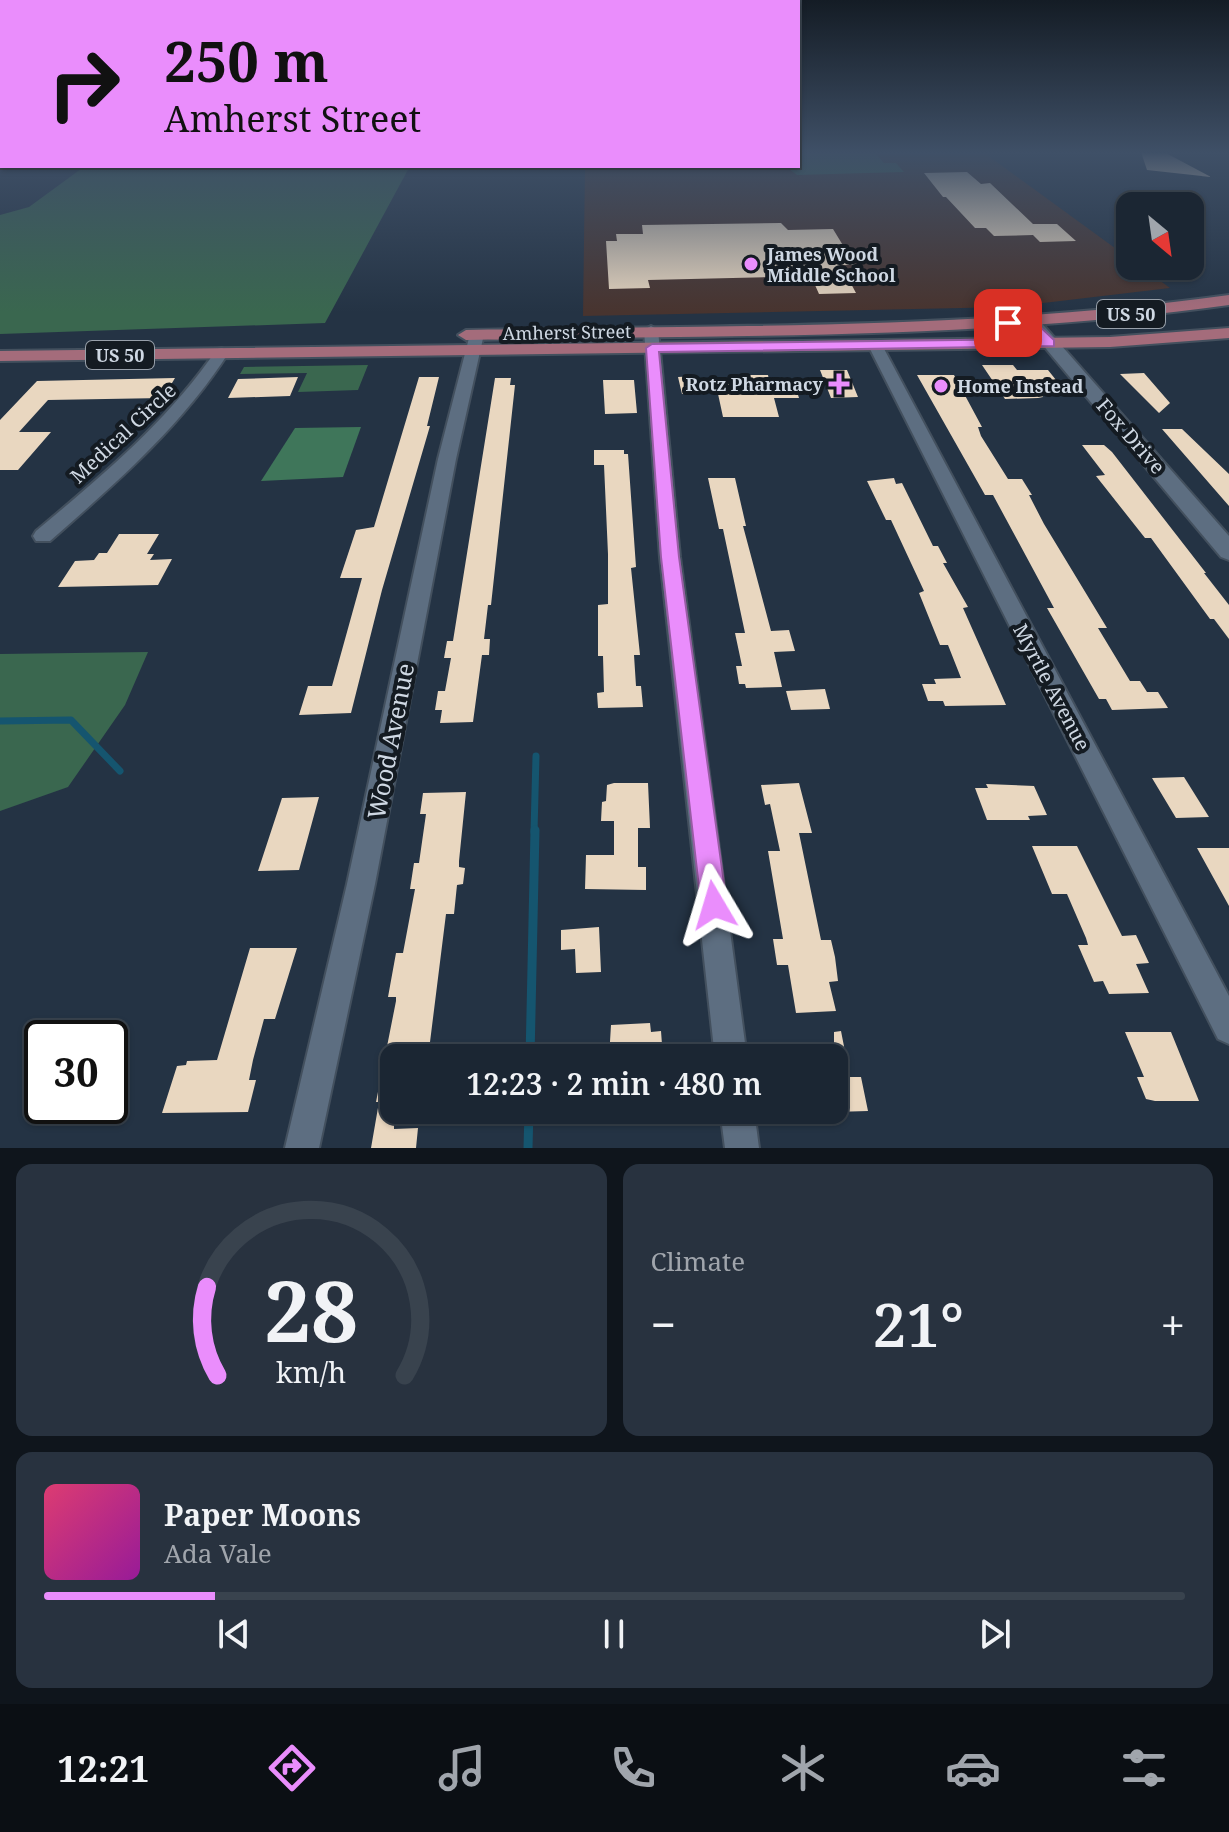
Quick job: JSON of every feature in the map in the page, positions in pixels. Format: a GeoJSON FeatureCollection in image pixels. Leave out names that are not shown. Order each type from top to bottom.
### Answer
{"type":"FeatureCollection","features":[{"type":"Feature","properties":{"kind":"main road","name":"Amherst Street"},"geometry":{"type":"LineString","coordinates":[[476,342],[546,349],[652,339],[1032,322],[1127,314],[1229,300]]}},
{"type":"Feature","properties":{"kind":"main road","name":"Fox Drive"},"geometry":{"type":"LineString","coordinates":[[1032,322],[1229,551]]}},
{"type":"Feature","properties":{"kind":"main road"},"geometry":{"type":"LineString","coordinates":[[875,345],[870,338],[873,335],[935,326]]}},
{"type":"Feature","properties":{"kind":"main road","name":"Amherst Street"},"geometry":{"type":"LineString","coordinates":[[0,356],[231,352],[476,342],[597,331],[652,339],[875,345],[1157,340],[1229,333]]}},
{"type":"Feature","properties":{"kind":"main road"},"geometry":{"type":"LineString","coordinates":[[546,349],[586,343],[593,339],[597,331]]}},
{"type":"Feature","properties":{"kind":"street"},"geometry":{"type":"LineString","coordinates":[[652,339],[670,557],[729,1044]]}},
{"type":"Feature","properties":{"kind":"street","name":"Wood Avenue"},"geometry":{"type":"LineString","coordinates":[[302,1148],[361,884],[447,459],[476,342]]}},
{"type":"Feature","properties":{"kind":"street","name":"Myrtle Avenue"},"geometry":{"type":"LineString","coordinates":[[875,345],[1229,1028]]}},
{"type":"Feature","properties":{"kind":"street","name":"Medical Circle"},"geometry":{"type":"LineString","coordinates":[[43,536],[165,430],[231,352]]}},
{"type":"Feature","properties":{"kind":"street"},"geometry":{"type":"LineString","coordinates":[[739,1124],[742,1148]]}},
{"type":"Feature","properties":{"kind":"shaded area"},"geometry":{"type":"Polygon","coordinates":[[[584,206],[1057,206],[1116,249],[1116,280],[1159,280],[1170,288],[1009,307],[583,316],[584,206]]]}},
{"type":"Feature","properties":{"kind":"green space"},"geometry":{"type":"Polygon","coordinates":[[[389,206],[325,323],[0,334],[0,215],[29,207],[389,206]]]}},
{"type":"Feature","properties":{"kind":"green space"},"geometry":{"type":"Polygon","coordinates":[[[368,365],[358,390],[298,392],[307,373],[240,374],[244,367],[368,365]]]}},
{"type":"Feature","properties":{"kind":"green space"},"geometry":{"type":"Polygon","coordinates":[[[361,427],[343,477],[261,481],[295,428],[361,427]]]}},
{"type":"Feature","properties":{"kind":"green space"},"geometry":{"type":"Polygon","coordinates":[[[148,652],[125,705],[68,787],[0,811],[0,654],[148,652]]]}},
{"type":"Feature","properties":{"kind":"building"},"geometry":{"type":"Polygon","coordinates":[[[954,206],[1014,206],[1033,224],[1057,224],[1076,241],[1040,242],[1033,235],[994,236],[986,228],[975,228],[954,206]]]}},
{"type":"Feature","properties":{"kind":"building"},"geometry":{"type":"Polygon","coordinates":[[[781,223],[788,230],[833,229],[855,265],[841,265],[856,293],[819,294],[811,276],[648,280],[650,288],[609,289],[606,241],[617,241],[616,234],[643,234],[642,225],[781,223]]]}},
{"type":"Feature","properties":{"kind":"building"},"geometry":{"type":"Polygon","coordinates":[[[982,365],[1048,370],[1064,390],[1038,390],[1043,397],[1038,398],[1005,399],[982,365]]]}},
{"type":"Feature","properties":{"kind":"building","name":"Rotz Pharmacy"},"geometry":{"type":"Polygon","coordinates":[[[820,370],[847,370],[858,397],[831,398],[820,370]]]}},
{"type":"Feature","properties":{"kind":"building"},"geometry":{"type":"Polygon","coordinates":[[[1144,373],[1170,403],[1159,413],[1120,374],[1144,373]]]}},
{"type":"Feature","properties":{"kind":"building"},"geometry":{"type":"Polygon","coordinates":[[[739,375],[768,375],[769,380],[793,379],[799,398],[774,398],[779,417],[723,417],[715,380],[740,380],[739,375]]]}},
{"type":"Feature","properties":{"kind":"building"},"geometry":{"type":"Polygon","coordinates":[[[917,375],[954,375],[982,427],[978,427],[981,436],[1008,479],[1022,479],[1032,495],[1029,495],[1044,524],[1107,628],[1098,628],[1130,681],[1140,681],[1147,692],[1158,692],[1168,708],[1112,710],[1106,699],[1099,699],[1047,608],[1054,608],[993,495],[985,495],[917,375]]]}},
{"type":"Feature","properties":{"kind":"building"},"geometry":{"type":"Polygon","coordinates":[[[696,376],[701,394],[682,394],[678,377],[696,376]]]}},
{"type":"Feature","properties":{"kind":"building"},"geometry":{"type":"Polygon","coordinates":[[[298,377],[290,396],[228,398],[238,379],[298,377]]]}},
{"type":"Feature","properties":{"kind":"building"},"geometry":{"type":"Polygon","coordinates":[[[419,377],[439,377],[427,426],[430,426],[382,590],[351,713],[299,715],[308,686],[332,686],[362,578],[340,578],[356,530],[374,527],[419,377]]]}},
{"type":"Feature","properties":{"kind":"building"},"geometry":{"type":"Polygon","coordinates":[[[175,378],[163,398],[48,400],[19,432],[51,432],[18,470],[0,470],[0,420],[37,381],[175,378]]]}},
{"type":"Feature","properties":{"kind":"building"},"geometry":{"type":"Polygon","coordinates":[[[495,378],[511,378],[510,385],[515,385],[491,605],[488,605],[484,639],[490,639],[489,655],[482,655],[473,722],[440,723],[442,710],[435,710],[438,691],[445,691],[451,658],[444,658],[447,641],[453,641],[495,378]]]}},
{"type":"Feature","properties":{"kind":"building"},"geometry":{"type":"Polygon","coordinates":[[[603,380],[634,380],[637,413],[605,414],[603,380]]]}},
{"type":"Feature","properties":{"kind":"building"},"geometry":{"type":"Polygon","coordinates":[[[1162,429],[1182,429],[1229,474],[1229,506],[1162,429]]]}},
{"type":"Feature","properties":{"kind":"building"},"geometry":{"type":"Polygon","coordinates":[[[1082,445],[1104,445],[1112,452],[1206,573],[1229,605],[1229,639],[1214,619],[1210,619],[1151,538],[1145,538],[1096,476],[1105,475],[1082,445]]]}},
{"type":"Feature","properties":{"kind":"building"},"geometry":{"type":"Polygon","coordinates":[[[594,450],[624,450],[624,454],[628,454],[636,567],[631,568],[640,655],[634,655],[636,686],[641,686],[643,707],[598,708],[597,693],[604,692],[603,656],[598,656],[598,605],[608,604],[608,554],[604,465],[594,465],[594,450]]]}},
{"type":"Feature","properties":{"kind":"building"},"geometry":{"type":"Polygon","coordinates":[[[708,478],[735,478],[746,526],[743,526],[771,631],[789,630],[795,651],[774,652],[782,687],[746,688],[745,684],[739,684],[736,666],[742,666],[735,633],[745,633],[723,529],[719,529],[708,478]]]}},
{"type":"Feature","properties":{"kind":"building"},"geometry":{"type":"Polygon","coordinates":[[[894,478],[896,484],[902,483],[933,546],[938,546],[947,563],[943,563],[968,607],[963,608],[1006,705],[945,706],[943,701],[928,701],[922,684],[936,684],[934,679],[961,678],[948,645],[940,645],[919,593],[924,591],[891,520],[886,520],[867,481],[894,478]]]}},
{"type":"Feature","properties":{"kind":"building"},"geometry":{"type":"Polygon","coordinates":[[[119,534],[159,534],[147,554],[154,554],[150,560],[172,559],[158,585],[58,587],[75,561],[94,560],[99,553],[107,553],[119,534]]]}},
{"type":"Feature","properties":{"kind":"building"},"geometry":{"type":"Polygon","coordinates":[[[825,689],[830,709],[791,710],[786,691],[825,689]]]}},
{"type":"Feature","properties":{"kind":"building"},"geometry":{"type":"Polygon","coordinates":[[[1184,777],[1209,817],[1176,818],[1152,778],[1184,777]]]}},
{"type":"Feature","properties":{"kind":"building"},"geometry":{"type":"Polygon","coordinates":[[[648,783],[650,828],[638,828],[638,867],[646,867],[646,890],[585,889],[586,855],[614,855],[614,821],[601,821],[607,785],[648,783]]]}},
{"type":"Feature","properties":{"kind":"building"},"geometry":{"type":"Polygon","coordinates":[[[799,783],[812,833],[799,833],[821,940],[831,940],[835,957],[838,981],[829,982],[836,1011],[796,1013],[788,965],[777,965],[773,939],[783,939],[768,851],[780,851],[770,804],[765,805],[761,785],[799,783]]]}},
{"type":"Feature","properties":{"kind":"building"},"geometry":{"type":"Polygon","coordinates":[[[986,784],[1034,786],[1047,815],[1028,816],[1030,820],[987,820],[975,788],[988,788],[986,784]]]}},
{"type":"Feature","properties":{"kind":"building"},"geometry":{"type":"Polygon","coordinates":[[[466,792],[459,861],[459,867],[465,868],[463,884],[457,885],[454,914],[446,914],[430,1044],[387,1044],[396,1001],[396,997],[388,997],[396,953],[403,953],[415,889],[410,889],[414,863],[419,863],[426,814],[420,814],[423,793],[466,792]]]}},
{"type":"Feature","properties":{"kind":"building"},"geometry":{"type":"Polygon","coordinates":[[[319,797],[299,870],[258,871],[282,798],[319,797]]]}},
{"type":"Feature","properties":{"kind":"building"},"geometry":{"type":"Polygon","coordinates":[[[1032,846],[1077,846],[1122,936],[1136,935],[1149,963],[1136,964],[1149,993],[1109,994],[1103,981],[1094,982],[1078,945],[1088,945],[1086,938],[1067,894],[1052,894],[1032,846]]]}},
{"type":"Feature","properties":{"kind":"building"},"geometry":{"type":"Polygon","coordinates":[[[1197,848],[1229,848],[1229,906],[1197,848]]]}},
{"type":"Feature","properties":{"kind":"building"},"geometry":{"type":"Polygon","coordinates":[[[599,927],[601,972],[576,973],[575,949],[561,950],[561,930],[599,927]]]}},
{"type":"Feature","properties":{"kind":"building"},"geometry":{"type":"Polygon","coordinates":[[[250,948],[297,948],[275,1019],[264,1019],[249,1080],[256,1080],[248,1112],[162,1113],[177,1066],[186,1065],[187,1061],[217,1060],[250,948]]]}},
{"type":"Feature","properties":{"kind":"building"},"geometry":{"type":"Polygon","coordinates":[[[650,1023],[651,1032],[661,1031],[662,1044],[610,1044],[611,1025],[650,1023]]]}},
{"type":"Feature","properties":{"kind":"building"},"geometry":{"type":"Polygon","coordinates":[[[841,1031],[844,1044],[834,1044],[834,1032],[841,1031]]]}},
{"type":"Feature","properties":{"kind":"building"},"geometry":{"type":"Polygon","coordinates":[[[1125,1032],[1171,1032],[1199,1101],[1146,1099],[1137,1077],[1144,1077],[1125,1032]]]}},
{"type":"Feature","properties":{"kind":"building"},"geometry":{"type":"Polygon","coordinates":[[[848,1067],[850,1077],[861,1077],[868,1111],[848,1112],[848,1067]]]}},
{"type":"Feature","properties":{"kind":"building"},"geometry":{"type":"Polygon","coordinates":[[[380,1082],[380,1124],[394,1124],[394,1129],[418,1128],[416,1148],[371,1148],[379,1102],[376,1102],[380,1082]]]}},
{"type":"Feature","properties":{"kind":"waterway"},"geometry":{"type":"LineString","coordinates":[[0,721],[71,720],[120,771]]}},
{"type":"Feature","properties":{"kind":"waterway"},"geometry":{"type":"LineString","coordinates":[[534,832],[536,756]]}},
{"type":"Feature","properties":{"kind":"waterway"},"geometry":{"type":"LineString","coordinates":[[530,1044],[535,830]]}},
{"type":"Feature","properties":{"kind":"waterway"},"geometry":{"type":"LineString","coordinates":[[528,1148],[529,1124]]}},
{"type":"Feature","properties":{"kind":"place","name":"James Wood Middle School"},"geometry":{"type":"Point","coordinates":[751,264]}},
{"type":"Feature","properties":{"kind":"place","name":"Rotz Pharmacy"},"geometry":{"type":"Point","coordinates":[839,384]}},
{"type":"Feature","properties":{"kind":"place","name":"Home Instead"},"geometry":{"type":"Point","coordinates":[941,386]}},
{"type":"Feature","properties":{"kind":"route"},"geometry":{"type":"LineString","coordinates":[[714,905],[670,557],[652,348],[1050,343],[1032,322],[1008,323]]}}]}
